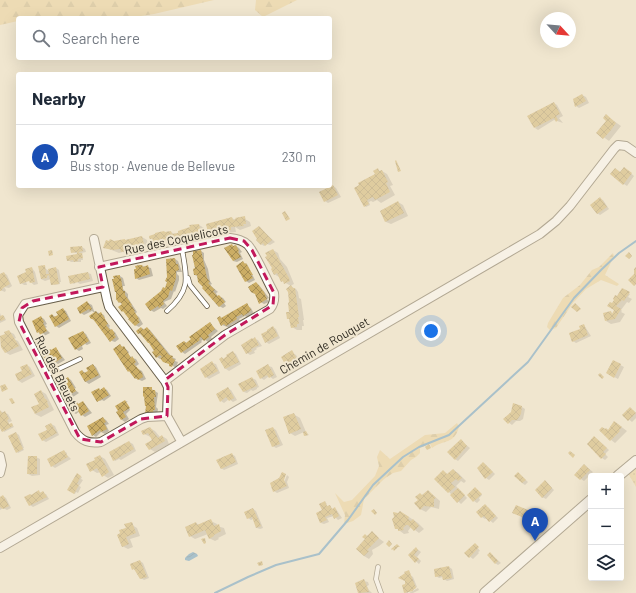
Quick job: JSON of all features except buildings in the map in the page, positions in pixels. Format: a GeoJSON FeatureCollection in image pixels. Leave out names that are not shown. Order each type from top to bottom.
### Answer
{"type":"FeatureCollection","features":[{"type":"Feature","properties":{"kind":"street","name":"Chemin de Rouquet"},"geometry":{"type":"LineString","coordinates":[[0,548],[540,234],[556,221],[570,206],[618,145],[626,146],[636,154]]}},
{"type":"Feature","properties":{"kind":"street","name":"Rue des Coquelicots"},"geometry":{"type":"LineString","coordinates":[[99,267],[230,238],[244,241],[252,250],[274,293],[275,299],[270,309],[225,335],[165,381]]}},
{"type":"Feature","properties":{"kind":"street"},"geometry":{"type":"LineString","coordinates":[[94,239],[103,287],[109,306],[165,381],[168,387],[167,416],[181,442]]}},
{"type":"Feature","properties":{"kind":"street","name":"Rue des Bleuets"},"geometry":{"type":"LineString","coordinates":[[103,287],[33,301],[25,304],[18,315],[18,322],[74,432],[80,439],[87,442],[101,442],[147,417],[167,416]]}},
{"type":"Feature","properties":{"kind":"street"},"geometry":{"type":"LineString","coordinates":[[0,456],[2,465],[0,473]]}},
{"type":"Feature","properties":{"kind":"street"},"geometry":{"type":"LineString","coordinates":[[621,473],[636,460]]}},
{"type":"Feature","properties":{"kind":"street"},"geometry":{"type":"LineString","coordinates":[[485,593],[588,503]]}},
{"type":"Feature","properties":{"kind":"lane"},"geometry":{"type":"LineString","coordinates":[[167,311],[180,297],[187,281],[182,249]]}},
{"type":"Feature","properties":{"kind":"lane"},"geometry":{"type":"LineString","coordinates":[[186,272],[190,285],[207,306]]}},
{"type":"Feature","properties":{"kind":"lane"},"geometry":{"type":"LineString","coordinates":[[45,375],[80,359]]}},
{"type":"Feature","properties":{"kind":"lane"},"geometry":{"type":"LineString","coordinates":[[378,567],[376,579],[381,593]]}},
{"type":"Feature","properties":{"kind":"highlighted area"},"geometry":{"type":"Polygon","coordinates":[[[230,238],[244,241],[252,250],[274,293],[273,305],[225,335],[165,380],[168,387],[167,416],[141,419],[101,442],[80,439],[19,322],[22,308],[33,301],[103,287],[99,267],[230,238]]]}},
{"type":"Feature","properties":{"kind":"green space"},"geometry":{"type":"Polygon","coordinates":[[[0,0],[214,0],[141,16],[16,16],[16,21],[0,25],[0,0]]]}},
{"type":"Feature","properties":{"kind":"green space"},"geometry":{"type":"Polygon","coordinates":[[[256,0],[297,0],[265,16],[262,16],[255,10],[256,0]]]}},
{"type":"Feature","properties":{"kind":"green space"},"geometry":{"type":"Polygon","coordinates":[[[613,253],[614,256],[605,275],[619,284],[617,286],[601,280],[586,289],[573,303],[556,328],[550,330],[547,327],[548,323],[563,298],[580,285],[592,270],[599,267],[613,253]]]}},
{"type":"Feature","properties":{"kind":"green space"},"geometry":{"type":"Polygon","coordinates":[[[457,423],[459,427],[454,437],[432,448],[430,444],[420,448],[420,453],[401,471],[393,473],[384,479],[364,499],[361,515],[353,521],[344,524],[345,515],[335,493],[344,502],[352,500],[375,476],[379,466],[377,457],[380,450],[390,459],[425,435],[445,433],[457,423]]]}},
{"type":"Feature","properties":{"kind":"green space"},"geometry":{"type":"Polygon","coordinates":[[[636,466],[636,487],[628,473],[636,466]]]}},
{"type":"Feature","properties":{"kind":"water"},"geometry":{"type":"Polygon","coordinates":[[[193,552],[198,556],[189,561],[185,560],[189,554],[193,552]]]}},
{"type":"Feature","properties":{"kind":"waterway"},"geometry":{"type":"LineString","coordinates":[[215,593],[276,565],[319,554],[348,520],[373,485],[403,457],[419,447],[449,435],[528,362],[574,298],[619,253],[636,241]]}},
{"type":"Feature","properties":{"kind":"place","name":"D77"},"geometry":{"type":"Point","coordinates":[535,541]}}]}
